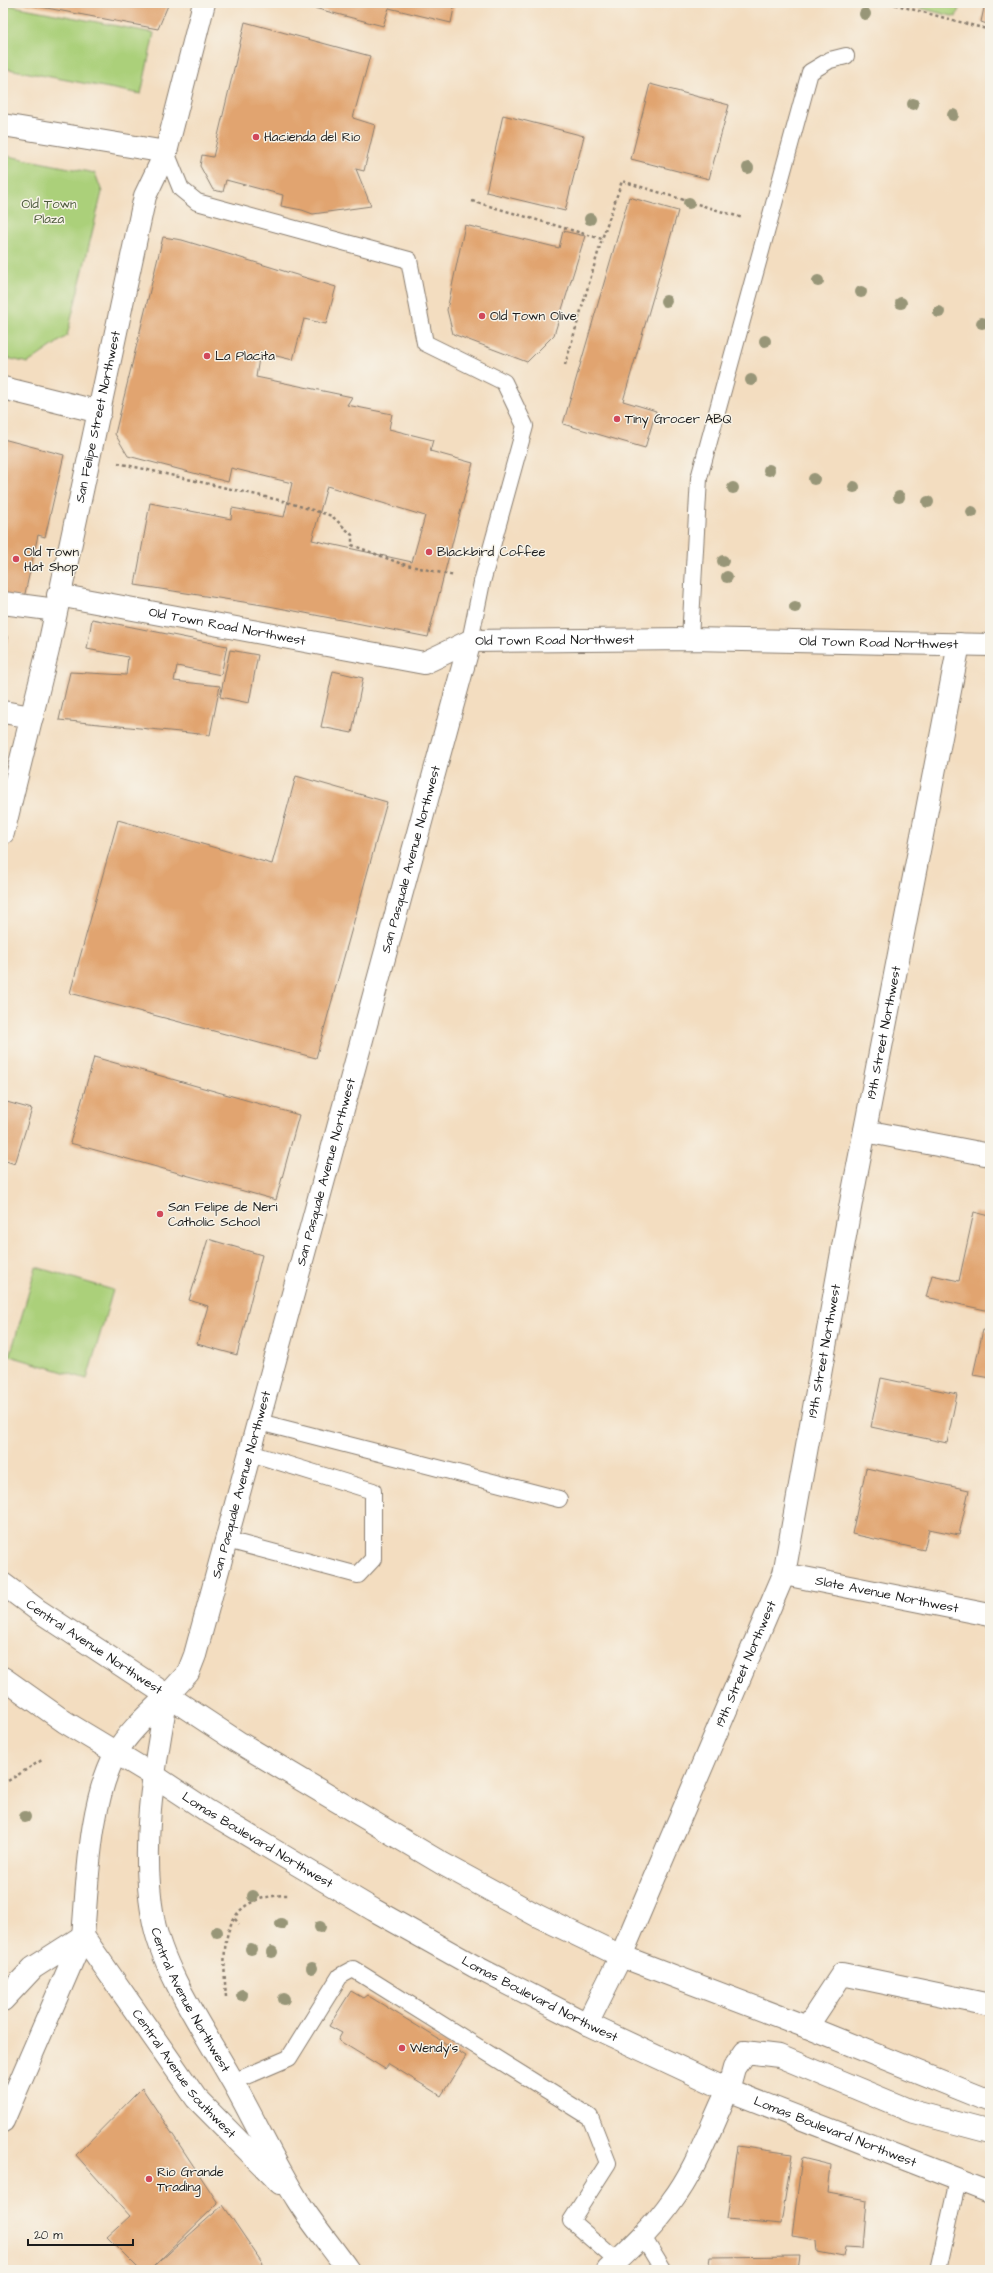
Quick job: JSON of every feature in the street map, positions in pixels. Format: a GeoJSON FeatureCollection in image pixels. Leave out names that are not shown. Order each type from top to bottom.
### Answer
{"type":"FeatureCollection","features":[{"type":"Feature","properties":{"kind":"street","name":"San Felipe Street Northwest"},"geometry":{"type":"LineString","coordinates":[[3,833],[7,800],[32,717],[100,412],[145,196],[166,152],[204,3]]}},
{"type":"Feature","properties":{"kind":"street"},"geometry":{"type":"LineString","coordinates":[[3,126],[166,152]]}},
{"type":"Feature","properties":{"kind":"street"},"geometry":{"type":"LineString","coordinates":[[3,388],[100,412]]}},
{"type":"Feature","properties":{"kind":"street","name":"Old Town Road Northwest"},"geometry":{"type":"LineString","coordinates":[[3,603],[57,602],[424,663],[470,641],[690,639],[990,645]]}},
{"type":"Feature","properties":{"kind":"street","name":"San Pasquale Avenue Northwest"},"geometry":{"type":"LineString","coordinates":[[167,1696],[188,1673],[195,1656],[470,641]]}},
{"type":"Feature","properties":{"kind":"street","name":"19th Street Northwest"},"geometry":{"type":"LineString","coordinates":[[587,2024],[621,1956],[784,1574],[866,1131],[959,644]]}},
{"type":"Feature","properties":{"kind":"street"},"geometry":{"type":"LineString","coordinates":[[3,712],[32,717]]}},
{"type":"Feature","properties":{"kind":"street"},"geometry":{"type":"LineString","coordinates":[[866,1131],[990,1155]]}},
{"type":"Feature","properties":{"kind":"street","name":"Slate Avenue Northwest"},"geometry":{"type":"LineString","coordinates":[[784,1574],[990,1615]]}},
{"type":"Feature","properties":{"kind":"street","name":"Central Avenue Northwest"},"geometry":{"type":"LineString","coordinates":[[3,1584],[39,1612],[167,1696]]}},
{"type":"Feature","properties":{"kind":"street"},"geometry":{"type":"LineString","coordinates":[[3,1678],[65,1722],[117,1753]]}},
{"type":"Feature","properties":{"kind":"street"},"geometry":{"type":"LineString","coordinates":[[167,1696],[249,1749],[443,1864],[538,1916],[621,1956],[807,2027],[990,2101]]}},
{"type":"Feature","properties":{"kind":"street","name":"Central Avenue Northwest"},"geometry":{"type":"LineString","coordinates":[[3,2121],[83,1936],[96,1817],[105,1784],[117,1753],[139,1724],[167,1696]]}},
{"type":"Feature","properties":{"kind":"street","name":"Central Avenue Northwest"},"geometry":{"type":"LineString","coordinates":[[167,1696],[153,1775],[148,1862],[153,1920],[165,1958],[197,2020],[233,2082],[298,2202],[348,2270]]}},
{"type":"Feature","properties":{"kind":"street","name":"Lomas Boulevard Northwest"},"geometry":{"type":"LineString","coordinates":[[117,1753],[206,1810],[374,1910],[474,1966],[587,2024],[728,2090],[990,2192]]}},
{"type":"Feature","properties":{"kind":"street"},"geometry":{"type":"LineString","coordinates":[[3,2000],[33,1968],[83,1936]]}},
{"type":"Feature","properties":{"kind":"street","name":"Central Avenue Southwest"},"geometry":{"type":"LineString","coordinates":[[83,1936],[196,2098],[298,2202]]}},
{"type":"Feature","properties":{"kind":"street"},"geometry":{"type":"LineString","coordinates":[[807,2027],[842,1974],[990,2005]]}},
{"type":"Feature","properties":{"kind":"street"},"geometry":{"type":"LineString","coordinates":[[612,2266],[643,2237],[673,2201],[693,2168],[728,2090],[734,2068],[745,2052],[779,2056],[911,2111],[990,2132]]}},
{"type":"Feature","properties":{"kind":"lane"},"geometry":{"type":"LineString","coordinates":[[690,639],[699,478],[810,72],[830,60],[846,56]]}},
{"type":"Feature","properties":{"kind":"lane"},"geometry":{"type":"LineString","coordinates":[[166,152],[181,189],[197,202],[409,260],[425,343],[504,382],[525,426],[482,582],[470,641]]}},
{"type":"Feature","properties":{"kind":"lane"},"geometry":{"type":"LineString","coordinates":[[259,1422],[559,1499]]}},
{"type":"Feature","properties":{"kind":"lane"},"geometry":{"type":"LineString","coordinates":[[227,1540],[358,1575],[373,1559],[373,1491],[250,1453]]}},
{"type":"Feature","properties":{"kind":"lane"},"geometry":{"type":"LineString","coordinates":[[233,2082],[289,2058],[340,1976],[353,1969],[590,2117],[608,2163],[571,2221],[612,2266]]}},
{"type":"Feature","properties":{"kind":"lane"},"geometry":{"type":"LineString","coordinates":[[938,2270],[958,2180]]}},
{"type":"Feature","properties":{"kind":"lane"},"geometry":{"type":"LineString","coordinates":[[643,2237],[662,2270]]}},
{"type":"Feature","properties":{"kind":"path"},"geometry":{"type":"LineString","coordinates":[[889,3],[898,7],[990,30]]}},
{"type":"Feature","properties":{"kind":"path"},"geometry":{"type":"LineString","coordinates":[[937,20],[938,16]]}},
{"type":"Feature","properties":{"kind":"path"},"geometry":{"type":"LineString","coordinates":[[978,31],[980,27]]}},
{"type":"Feature","properties":{"kind":"path"},"geometry":{"type":"LineString","coordinates":[[565,365],[602,239],[622,181],[744,218]]}},
{"type":"Feature","properties":{"kind":"path"},"geometry":{"type":"LineString","coordinates":[[472,201],[602,239]]}},
{"type":"Feature","properties":{"kind":"path"},"geometry":{"type":"LineString","coordinates":[[115,463],[283,501],[332,516],[352,535],[352,545],[402,564],[482,582]]}},
{"type":"Feature","properties":{"kind":"path"},"geometry":{"type":"LineString","coordinates":[[3,1784],[42,1760]]}},
{"type":"Feature","properties":{"kind":"path"},"geometry":{"type":"LineString","coordinates":[[226,1997],[224,1944],[235,1919],[244,1906],[256,1900],[272,1895],[290,1895]]}},
{"type":"Feature","properties":{"kind":"path"},"geometry":{"type":"LineString","coordinates":[[235,1919],[239,1924]]}},
{"type":"Feature","properties":{"kind":"green space"},"geometry":{"type":"Polygon","coordinates":[[[900,3],[961,3],[956,17],[900,3]]]}},
{"type":"Feature","properties":{"kind":"green space"},"geometry":{"type":"Polygon","coordinates":[[[3,4],[154,33],[141,94],[3,68],[3,4]]]}},
{"type":"Feature","properties":{"kind":"green space","name":"Old Town Plaza"},"geometry":{"type":"Polygon","coordinates":[[[3,155],[95,173],[102,192],[67,336],[28,363],[3,357],[3,155]]]}},
{"type":"Feature","properties":{"kind":"green space"},"geometry":{"type":"Polygon","coordinates":[[[36,1267],[113,1290],[87,1379],[10,1356],[36,1267]]]}},
{"type":"Feature","properties":{"kind":"building"},"geometry":{"type":"Polygon","coordinates":[[[20,3],[169,3],[158,29],[20,3]]]}},
{"type":"Feature","properties":{"kind":"building"},"geometry":{"type":"Polygon","coordinates":[[[295,3],[455,3],[451,23],[389,8],[383,26],[295,3]]]}},
{"type":"Feature","properties":{"kind":"building"},"geometry":{"type":"Polygon","coordinates":[[[985,3],[990,3],[990,25],[981,22],[985,3]]]}},
{"type":"Feature","properties":{"kind":"building"},"geometry":{"type":"Polygon","coordinates":[[[245,22],[370,56],[353,118],[375,125],[364,171],[356,169],[371,206],[313,214],[302,210],[281,206],[283,195],[226,180],[223,192],[213,190],[200,166],[202,155],[213,157],[245,22]]]}},
{"type":"Feature","properties":{"kind":"building"},"geometry":{"type":"Polygon","coordinates":[[[650,84],[729,105],[709,179],[631,159],[650,84]]]}},
{"type":"Feature","properties":{"kind":"building"},"geometry":{"type":"Polygon","coordinates":[[[503,115],[584,136],[565,211],[486,192],[503,115]]]}},
{"type":"Feature","properties":{"kind":"building"},"geometry":{"type":"Polygon","coordinates":[[[629,197],[678,211],[623,401],[656,411],[645,448],[563,424],[629,197]]]}},
{"type":"Feature","properties":{"kind":"building"},"geometry":{"type":"Polygon","coordinates":[[[465,225],[559,248],[563,231],[585,236],[554,335],[527,362],[453,334],[447,310],[465,225]]]}},
{"type":"Feature","properties":{"kind":"building"},"geometry":{"type":"Polygon","coordinates":[[[163,237],[182,240],[336,287],[326,324],[304,319],[293,360],[260,352],[256,377],[352,397],[347,405],[392,414],[389,429],[433,440],[430,451],[473,463],[428,637],[269,606],[135,585],[150,503],[231,519],[232,508],[284,517],[292,483],[231,468],[228,482],[128,456],[115,434],[163,237]],[[327,486],[312,540],[412,562],[425,516],[327,486]]]}},
{"type":"Feature","properties":{"kind":"building"},"geometry":{"type":"Polygon","coordinates":[[[3,439],[64,455],[45,537],[38,535],[24,598],[3,594],[3,439]]]}},
{"type":"Feature","properties":{"kind":"building"},"geometry":{"type":"Polygon","coordinates":[[[92,619],[227,646],[221,675],[177,666],[174,681],[220,686],[210,735],[59,720],[70,672],[126,675],[128,657],[87,649],[92,619]]]}},
{"type":"Feature","properties":{"kind":"building"},"geometry":{"type":"Polygon","coordinates":[[[3,636],[8,637],[4,661],[3,661],[3,636]]]}},
{"type":"Feature","properties":{"kind":"building"},"geometry":{"type":"Polygon","coordinates":[[[230,650],[258,655],[249,703],[220,697],[230,650]]]}},
{"type":"Feature","properties":{"kind":"building"},"geometry":{"type":"Polygon","coordinates":[[[333,671],[363,678],[352,733],[321,727],[333,671]]]}},
{"type":"Feature","properties":{"kind":"building"},"geometry":{"type":"Polygon","coordinates":[[[296,776],[387,802],[316,1058],[70,993],[118,820],[272,864],[296,776]]]}},
{"type":"Feature","properties":{"kind":"building"},"geometry":{"type":"Polygon","coordinates":[[[94,1057],[299,1115],[276,1200],[70,1143],[94,1057]]]}},
{"type":"Feature","properties":{"kind":"building"},"geometry":{"type":"Polygon","coordinates":[[[3,1101],[32,1109],[15,1164],[3,1160],[3,1101]]]}},
{"type":"Feature","properties":{"kind":"building"},"geometry":{"type":"Polygon","coordinates":[[[974,1212],[990,1216],[990,1311],[926,1297],[932,1275],[959,1281],[974,1212]]]}},
{"type":"Feature","properties":{"kind":"building"},"geometry":{"type":"Polygon","coordinates":[[[208,1239],[262,1255],[237,1355],[197,1344],[208,1306],[189,1300],[208,1239]]]}},
{"type":"Feature","properties":{"kind":"building"},"geometry":{"type":"Polygon","coordinates":[[[983,1330],[990,1331],[990,1378],[973,1375],[983,1330]]]}},
{"type":"Feature","properties":{"kind":"building"},"geometry":{"type":"Polygon","coordinates":[[[881,1378],[957,1394],[947,1443],[871,1427],[881,1378]]]}},
{"type":"Feature","properties":{"kind":"building"},"geometry":{"type":"Polygon","coordinates":[[[866,1468],[969,1490],[959,1535],[929,1529],[924,1550],[852,1534],[866,1468]]]}},
{"type":"Feature","properties":{"kind":"building","name":"Wendy's"},"geometry":{"type":"Polygon","coordinates":[[[351,1991],[363,1998],[367,1995],[466,2056],[441,2096],[389,2064],[385,2069],[338,2040],[342,2033],[329,2026],[351,1991]]]}},
{"type":"Feature","properties":{"kind":"building","name":"Rio Grande Trading"},"geometry":{"type":"Polygon","coordinates":[[[142,2088],[218,2203],[151,2269],[223,2205],[267,2270],[140,2270],[107,2237],[130,2216],[76,2155],[142,2088]]]}},
{"type":"Feature","properties":{"kind":"building"},"geometry":{"type":"Polygon","coordinates":[[[737,2146],[792,2154],[781,2224],[727,2219],[737,2146]]]}},
{"type":"Feature","properties":{"kind":"building"},"geometry":{"type":"Polygon","coordinates":[[[802,2158],[831,2165],[828,2193],[867,2200],[863,2248],[845,2247],[843,2257],[818,2252],[817,2240],[792,2236],[802,2158]]]}},
{"type":"Feature","properties":{"kind":"building"},"geometry":{"type":"Polygon","coordinates":[[[800,2256],[798,2270],[708,2270],[710,2257],[800,2256]]]}},
{"type":"Feature","properties":{"kind":"place","name":"Hacienda del Rio"},"geometry":{"type":"Point","coordinates":[256,137]}},
{"type":"Feature","properties":{"kind":"place","name":"Old Town Olive"},"geometry":{"type":"Point","coordinates":[482,316]}},
{"type":"Feature","properties":{"kind":"place","name":"La Placita"},"geometry":{"type":"Point","coordinates":[207,356]}},
{"type":"Feature","properties":{"kind":"place","name":"Tiny Grocer ABQ"},"geometry":{"type":"Point","coordinates":[617,419]}},
{"type":"Feature","properties":{"kind":"place","name":"Blackbird Coffee"},"geometry":{"type":"Point","coordinates":[429,552]}},
{"type":"Feature","properties":{"kind":"place","name":"Old Town Hat Shop"},"geometry":{"type":"Point","coordinates":[16,559]}},
{"type":"Feature","properties":{"kind":"place","name":"San Felipe de Neri Catholic School"},"geometry":{"type":"Point","coordinates":[160,1214]}},
{"type":"Feature","properties":{"kind":"place","name":"Wendy's"},"geometry":{"type":"Point","coordinates":[402,2048]}},
{"type":"Feature","properties":{"kind":"place","name":"Rio Grande Trading"},"geometry":{"type":"Point","coordinates":[149,2179]}}]}
